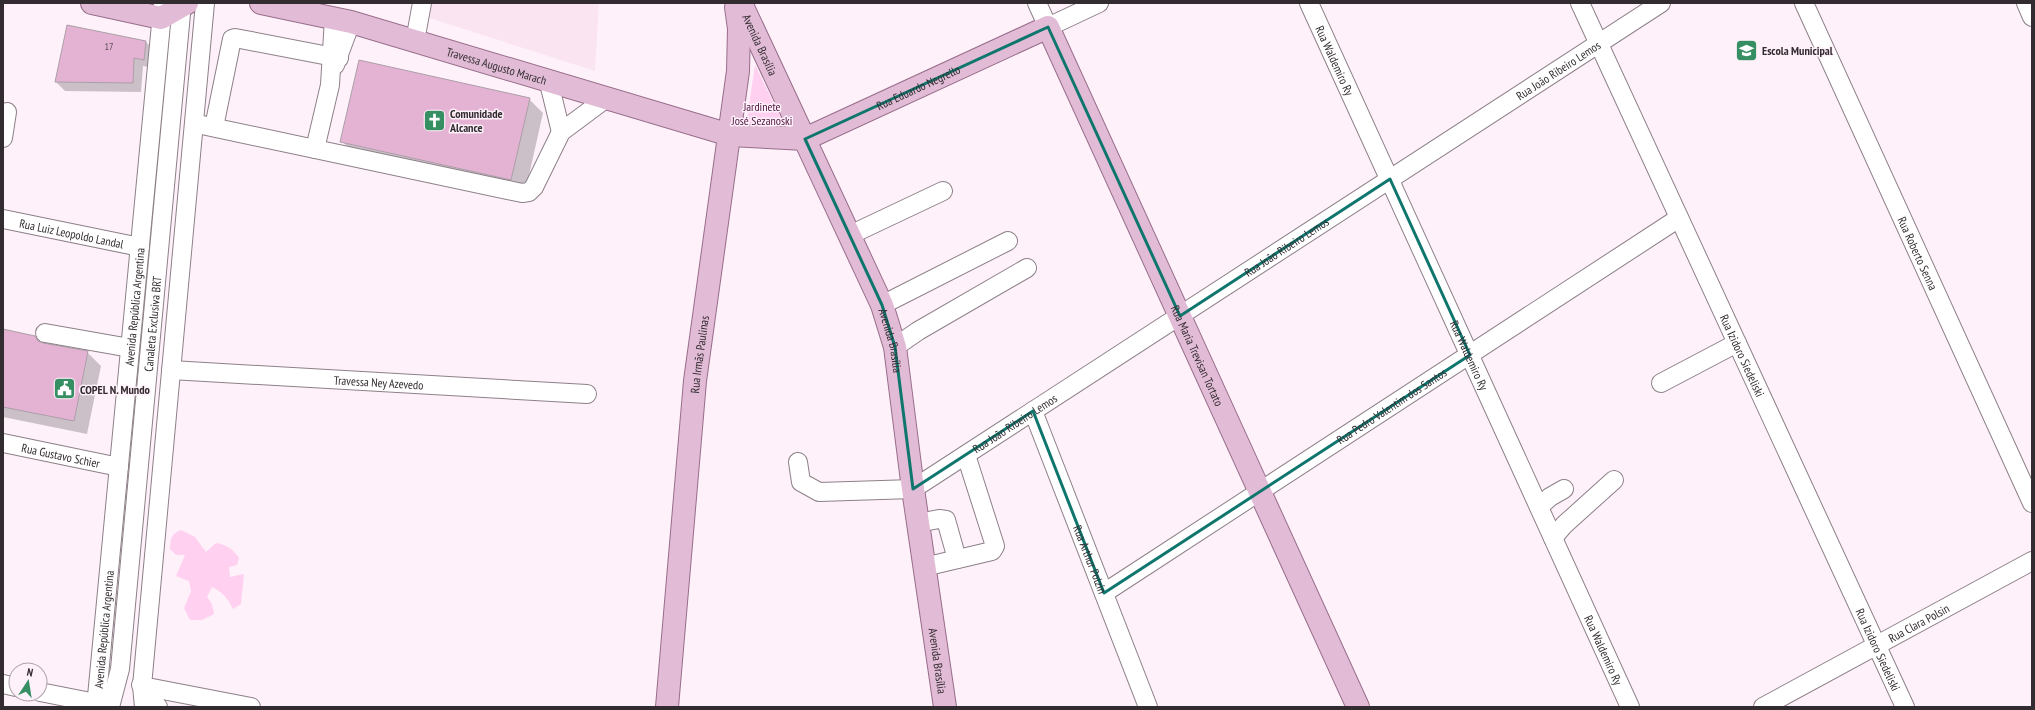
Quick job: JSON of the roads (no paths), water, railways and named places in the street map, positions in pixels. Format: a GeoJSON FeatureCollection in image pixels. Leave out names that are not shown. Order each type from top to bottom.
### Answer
{"type":"FeatureCollection","features":[{"type":"Feature","properties":{"kind":"main road"},"geometry":{"type":"LineString","coordinates":[[92,3],[175,7]]}},
{"type":"Feature","properties":{"kind":"main road","name":"Travessa Augusto Marach"},"geometry":{"type":"LineString","coordinates":[[261,3],[343,20],[548,79],[730,135]]}},
{"type":"Feature","properties":{"kind":"main road","name":"Rua Irmãs Paulinas"},"geometry":{"type":"LineString","coordinates":[[667,707],[694,389],[730,135],[740,49],[735,3]]}},
{"type":"Feature","properties":{"kind":"main road","name":"Avenida Brasília"},"geometry":{"type":"LineString","coordinates":[[740,3],[882,305],[895,347],[913,489],[945,707]]}},
{"type":"Feature","properties":{"kind":"main road","name":"Rua Eduardo Negrello"},"geometry":{"type":"LineString","coordinates":[[730,135],[805,140],[1048,27]]}},
{"type":"Feature","properties":{"kind":"main road","name":"Rua Maria Trevisan Tortato"},"geometry":{"type":"LineString","coordinates":[[1048,27],[1358,707]]}},
{"type":"Feature","properties":{"kind":"street"},"geometry":{"type":"LineString","coordinates":[[144,707],[142,686],[205,3]]}},
{"type":"Feature","properties":{"kind":"street"},"geometry":{"type":"LineString","coordinates":[[415,41],[422,3]]}},
{"type":"Feature","properties":{"kind":"street","name":"Rua Maria Trevisan Tortato"},"geometry":{"type":"LineString","coordinates":[[1037,3],[1048,27]]}},
{"type":"Feature","properties":{"kind":"street","name":"Rua Eduardo Negrello"},"geometry":{"type":"LineString","coordinates":[[1048,27],[1099,3]]}},
{"type":"Feature","properties":{"kind":"street","name":"Rua Waldemiro Ry"},"geometry":{"type":"LineString","coordinates":[[1309,3],[1630,707]]}},
{"type":"Feature","properties":{"kind":"street","name":"Rua Izidoro Siedeliski"},"geometry":{"type":"LineString","coordinates":[[1580,3],[1905,707]]}},
{"type":"Feature","properties":{"kind":"street","name":"Rua João Ribeiro Lemos"},"geometry":{"type":"LineString","coordinates":[[913,489],[1661,3]]}},
{"type":"Feature","properties":{"kind":"street","name":"Rua Roberto Senna"},"geometry":{"type":"LineString","coordinates":[[1804,3],[2032,503]]}},
{"type":"Feature","properties":{"kind":"street"},"geometry":{"type":"LineString","coordinates":[[2026,3],[2032,17]]}},
{"type":"Feature","properties":{"kind":"street","name":"Avenida República Argentina"},"geometry":{"type":"LineString","coordinates":[[104,704],[119,467],[140,247],[175,7]]}},
{"type":"Feature","properties":{"kind":"street","name":"Canaleta Exclusiva BRT"},"geometry":{"type":"LineString","coordinates":[[104,704],[120,669],[175,7]]}},
{"type":"Feature","properties":{"kind":"street"},"geometry":{"type":"LineString","coordinates":[[315,149],[343,20]]}},
{"type":"Feature","properties":{"kind":"street"},"geometry":{"type":"LineString","coordinates":[[214,127],[232,39],[235,38],[334,62]]}},
{"type":"Feature","properties":{"kind":"street"},"geometry":{"type":"LineString","coordinates":[[548,79],[560,132]]}},
{"type":"Feature","properties":{"kind":"street"},"geometry":{"type":"LineString","coordinates":[[194,124],[522,193],[529,192],[534,187],[560,132],[608,97]]}},
{"type":"Feature","properties":{"kind":"street"},"geometry":{"type":"LineString","coordinates":[[3,138],[7,112]]}},
{"type":"Feature","properties":{"kind":"street"},"geometry":{"type":"LineString","coordinates":[[850,235],[943,191]]}},
{"type":"Feature","properties":{"kind":"street","name":"Rua Pedro Valentim dos Santos"},"geometry":{"type":"LineString","coordinates":[[1104,593],[1680,218]]}},
{"type":"Feature","properties":{"kind":"street","name":"Rua Luiz Leopoldo Landal"},"geometry":{"type":"LineString","coordinates":[[3,219],[140,247]]}},
{"type":"Feature","properties":{"kind":"street"},"geometry":{"type":"LineString","coordinates":[[882,305],[1008,241]]}},
{"type":"Feature","properties":{"kind":"street"},"geometry":{"type":"LineString","coordinates":[[895,347],[918,331],[1027,268]]}},
{"type":"Feature","properties":{"kind":"street"},"geometry":{"type":"LineString","coordinates":[[45,333],[130,348]]}},
{"type":"Feature","properties":{"kind":"street"},"geometry":{"type":"LineString","coordinates":[[1661,383],[1737,343]]}},
{"type":"Feature","properties":{"kind":"street","name":"Travessa Ney Azevedo"},"geometry":{"type":"LineString","coordinates":[[171,370],[587,394]]}},
{"type":"Feature","properties":{"kind":"street","name":"Rua Arthur Polzin"},"geometry":{"type":"LineString","coordinates":[[1032,411],[1148,707]]}},
{"type":"Feature","properties":{"kind":"street","name":"Rua Gustavo Schier"},"geometry":{"type":"LineString","coordinates":[[3,443],[119,467]]}},
{"type":"Feature","properties":{"kind":"street"},"geometry":{"type":"LineString","coordinates":[[924,567],[992,551],[995,546],[966,455]]}},
{"type":"Feature","properties":{"kind":"street"},"geometry":{"type":"LineString","coordinates":[[798,462],[801,482],[819,492],[913,489]]}},
{"type":"Feature","properties":{"kind":"street"},"geometry":{"type":"LineString","coordinates":[[1553,538],[1564,525],[1614,480]]}},
{"type":"Feature","properties":{"kind":"street"},"geometry":{"type":"LineString","coordinates":[[1539,507],[1550,497],[1564,489]]}},
{"type":"Feature","properties":{"kind":"street"},"geometry":{"type":"LineString","coordinates":[[918,523],[940,519],[946,520],[957,559]]}},
{"type":"Feature","properties":{"kind":"street","name":"Rua Clara Polsin"},"geometry":{"type":"LineString","coordinates":[[1763,707],[2032,561]]}},
{"type":"Feature","properties":{"kind":"street"},"geometry":{"type":"LineString","coordinates":[[120,669],[142,686],[158,707]]}},
{"type":"Feature","properties":{"kind":"street"},"geometry":{"type":"LineString","coordinates":[[48,694],[104,704],[142,686],[212,703],[251,707]]}},
{"type":"Feature","properties":{"kind":"place","name":"Escola Municipal"},"geometry":{"type":"Point","coordinates":[1747,50]}},
{"type":"Feature","properties":{"kind":"place","name":"Comunidade Alcance"},"geometry":{"type":"Point","coordinates":[435,120]}},
{"type":"Feature","properties":{"kind":"place","name":"COPEL N. Mundo"},"geometry":{"type":"Point","coordinates":[65,389]}},
{"type":"Feature","properties":{"kind":"park label","name":"Jardinete José Sezanoski"},"geometry":{"type":"Point","coordinates":[762,113]}}]}
